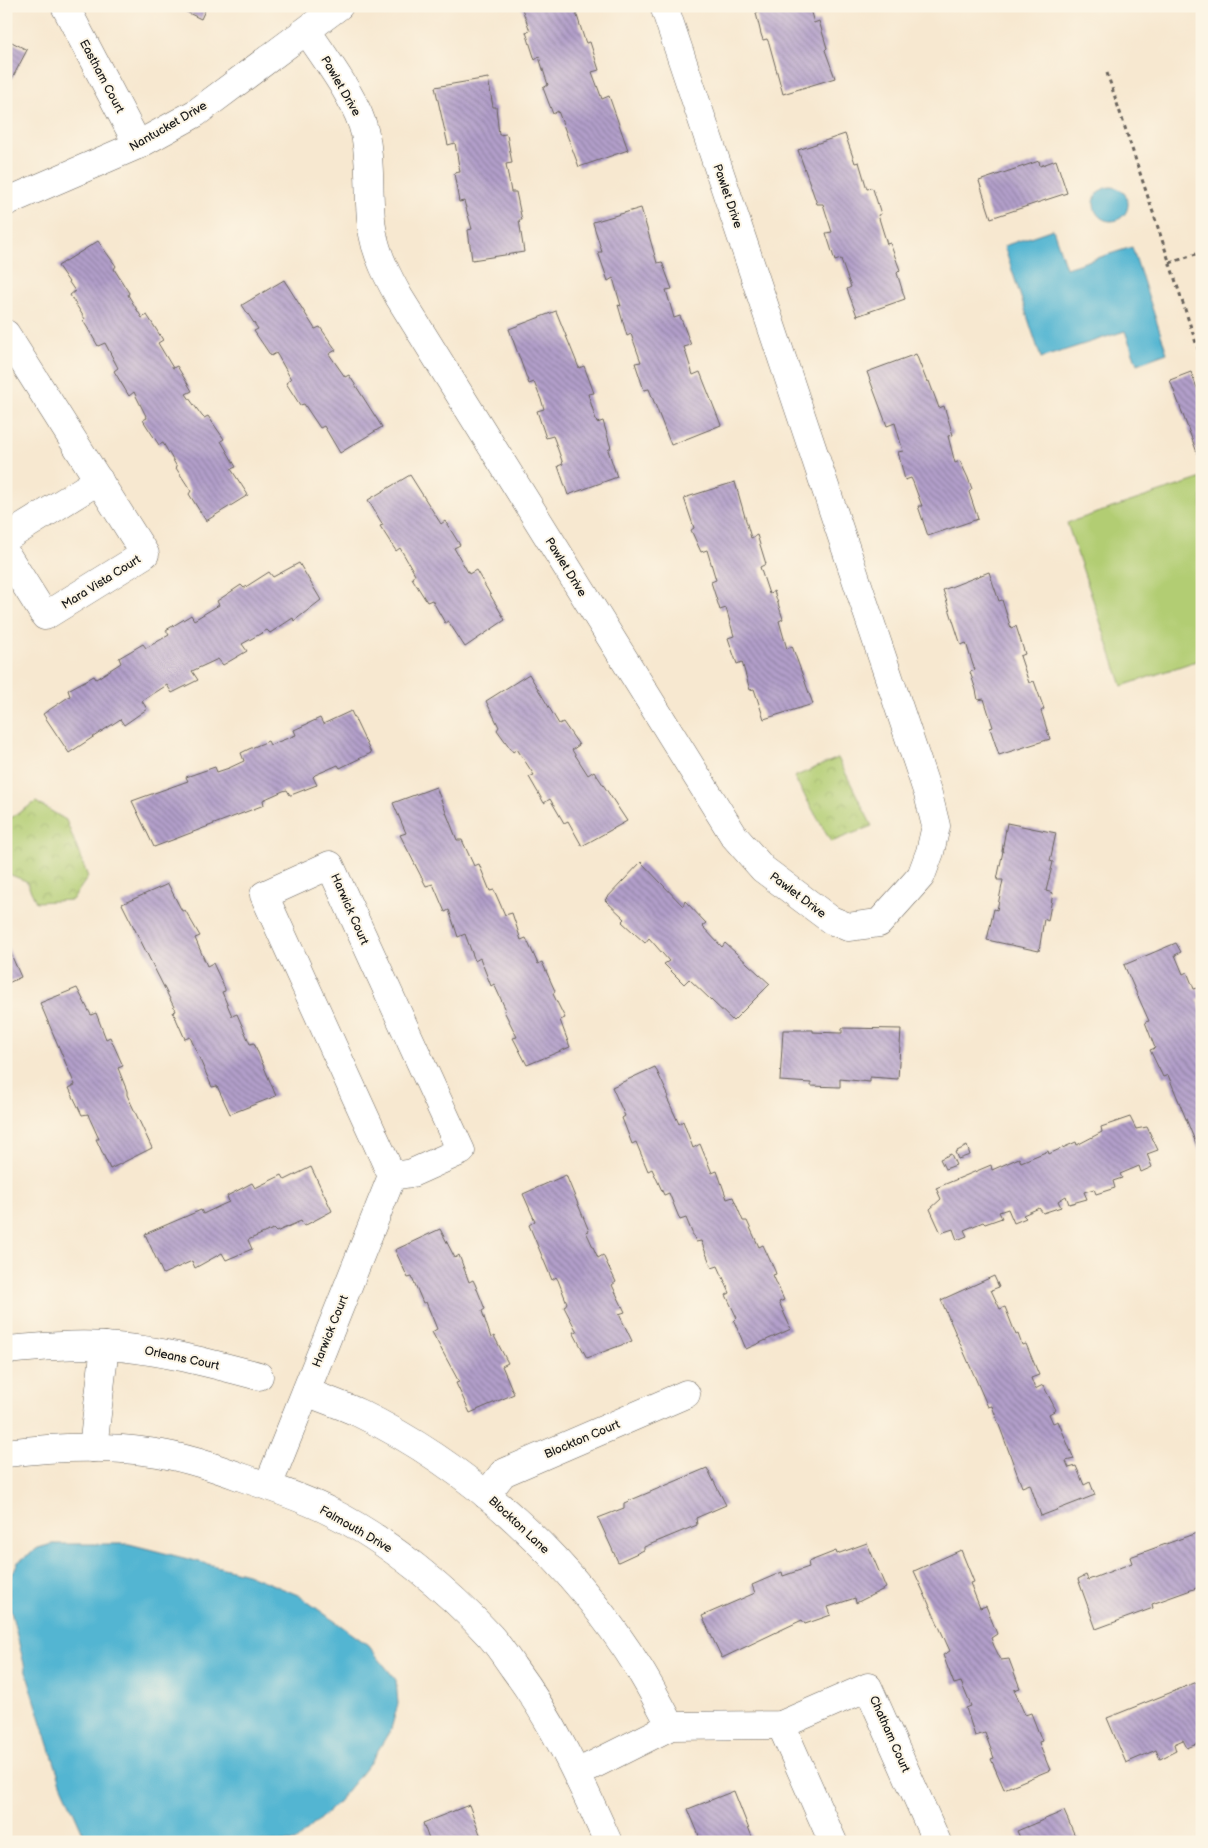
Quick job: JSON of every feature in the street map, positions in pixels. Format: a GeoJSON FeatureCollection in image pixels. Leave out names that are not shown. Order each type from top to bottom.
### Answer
{"type":"FeatureCollection","features":[{"type":"Feature","properties":{"kind":"street","name":"Eastham Court"},"geometry":{"type":"LineString","coordinates":[[66,6],[138,145]]}},
{"type":"Feature","properties":{"kind":"street","name":"Nantucket Drive"},"geometry":{"type":"LineString","coordinates":[[6,202],[138,145],[196,113],[339,6]]}},
{"type":"Feature","properties":{"kind":"street","name":"Pawlet Drive"},"geometry":{"type":"LineString","coordinates":[[307,31],[356,108],[365,134],[369,167],[372,232],[380,259],[399,297],[734,836],[763,870],[831,920],[848,927],[880,923],[921,876],[930,852],[936,826],[928,794],[664,6]]}},
{"type":"Feature","properties":{"kind":"street","name":"Mara Vista Court"},"geometry":{"type":"LineString","coordinates":[[6,334],[145,554],[45,616],[6,554]]}},
{"type":"Feature","properties":{"kind":"street"},"geometry":{"type":"LineString","coordinates":[[6,538],[98,480]]}},
{"type":"Feature","properties":{"kind":"street","name":"Harwick Court"},"geometry":{"type":"LineString","coordinates":[[268,1486],[392,1176],[264,895],[330,865],[461,1152],[412,1174],[392,1176]]}},
{"type":"Feature","properties":{"kind":"street"},"geometry":{"type":"LineString","coordinates":[[93,1448],[105,1346]]}},
{"type":"Feature","properties":{"kind":"street","name":"Orleans Court"},"geometry":{"type":"LineString","coordinates":[[6,1350],[38,1347],[105,1346],[151,1351],[259,1376]]}},
{"type":"Feature","properties":{"kind":"street","name":"Blockton Lane"},"geometry":{"type":"LineString","coordinates":[[306,1392],[358,1413],[408,1440],[455,1470],[519,1524],[557,1562],[599,1612],[640,1669],[671,1726]]}},
{"type":"Feature","properties":{"kind":"street","name":"Blockton Court"},"geometry":{"type":"LineString","coordinates":[[486,1495],[504,1473],[686,1394]]}},
{"type":"Feature","properties":{"kind":"street","name":"Falmouth Drive"},"geometry":{"type":"LineString","coordinates":[[6,1454],[43,1449],[93,1448],[151,1452],[209,1465],[268,1486],[340,1517],[390,1548],[449,1595],[491,1637],[536,1698],[577,1773],[608,1842]]}},
{"type":"Feature","properties":{"kind":"street","name":"Chatham Court"},"geometry":{"type":"LineString","coordinates":[[577,1773],[671,1726],[781,1725],[868,1687],[937,1842]]}},
{"type":"Feature","properties":{"kind":"street"},"geometry":{"type":"LineString","coordinates":[[781,1725],[833,1842]]}},
{"type":"Feature","properties":{"kind":"path"},"geometry":{"type":"LineString","coordinates":[[1107,73],[1202,361]]}},
{"type":"Feature","properties":{"kind":"path"},"geometry":{"type":"LineString","coordinates":[[1170,263],[1202,252]]}},
{"type":"Feature","properties":{"kind":"green space"},"geometry":{"type":"Polygon","coordinates":[[[1202,478],[1202,659],[1122,686],[1067,523],[1202,478]]]}},
{"type":"Feature","properties":{"kind":"green space"},"geometry":{"type":"Polygon","coordinates":[[[838,758],[872,826],[831,842],[794,777],[838,758]]]}},
{"type":"Feature","properties":{"kind":"green space"},"geometry":{"type":"Polygon","coordinates":[[[36,802],[66,820],[88,877],[72,900],[36,902],[26,881],[6,873],[6,821],[36,802]]]}},
{"type":"Feature","properties":{"kind":"water"},"geometry":{"type":"Polygon","coordinates":[[[1111,187],[1123,192],[1128,204],[1123,216],[1111,221],[1099,216],[1094,204],[1099,192],[1111,187]]]}},
{"type":"Feature","properties":{"kind":"water"},"geometry":{"type":"Polygon","coordinates":[[[1053,229],[1066,268],[1132,247],[1167,353],[1137,364],[1125,331],[1041,358],[1004,246],[1053,229]]]}},
{"type":"Feature","properties":{"kind":"water"},"geometry":{"type":"Polygon","coordinates":[[[52,1544],[129,1544],[247,1574],[298,1595],[368,1645],[396,1680],[398,1704],[391,1729],[372,1760],[337,1803],[295,1842],[87,1842],[61,1783],[26,1672],[9,1603],[9,1581],[18,1562],[38,1548],[52,1544]]]}},
{"type":"Feature","properties":{"kind":"building"},"geometry":{"type":"Polygon","coordinates":[[[174,6],[207,6],[201,19],[174,6]]]}},
{"type":"Feature","properties":{"kind":"building"},"geometry":{"type":"Polygon","coordinates":[[[521,6],[574,6],[584,38],[586,43],[590,42],[599,70],[592,72],[602,99],[609,96],[628,150],[579,167],[558,111],[553,114],[543,88],[548,85],[539,57],[535,60],[526,32],[530,31],[521,6]]]}},
{"type":"Feature","properties":{"kind":"building"},"geometry":{"type":"Polygon","coordinates":[[[757,6],[809,6],[814,23],[819,21],[827,48],[825,50],[835,78],[783,94],[769,43],[767,39],[763,40],[761,34],[756,13],[759,11],[757,6]]]}},
{"type":"Feature","properties":{"kind":"building"},"geometry":{"type":"Polygon","coordinates":[[[6,39],[27,50],[6,90],[6,39]]]}},
{"type":"Feature","properties":{"kind":"building"},"geometry":{"type":"Polygon","coordinates":[[[488,78],[493,107],[496,107],[499,135],[507,135],[512,163],[506,164],[511,192],[516,192],[522,220],[519,220],[524,252],[472,260],[468,230],[472,229],[464,201],[459,202],[454,173],[460,172],[455,143],[448,145],[435,87],[488,78]]]}},
{"type":"Feature","properties":{"kind":"building"},"geometry":{"type":"Polygon","coordinates":[[[845,134],[855,163],[859,162],[867,189],[873,189],[881,214],[878,215],[887,244],[890,243],[900,270],[897,273],[905,299],[857,316],[847,289],[851,287],[841,259],[835,261],[826,233],[832,232],[823,204],[817,204],[798,150],[845,134]]]}},
{"type":"Feature","properties":{"kind":"building"},"geometry":{"type":"Polygon","coordinates":[[[1056,160],[1067,193],[991,218],[979,181],[1039,161],[1040,166],[1056,160]]]}},
{"type":"Feature","properties":{"kind":"building"},"geometry":{"type":"Polygon","coordinates":[[[641,208],[657,263],[662,262],[672,289],[666,290],[674,318],[680,316],[691,345],[684,347],[693,375],[700,372],[721,425],[671,445],[649,389],[644,390],[635,363],[641,362],[631,334],[627,336],[613,278],[608,281],[598,252],[602,252],[593,223],[641,208]]]}},
{"type":"Feature","properties":{"kind":"building"},"geometry":{"type":"Polygon","coordinates":[[[98,241],[116,266],[114,269],[142,318],[147,315],[163,340],[158,343],[173,368],[177,366],[192,391],[186,394],[204,418],[208,416],[224,439],[221,441],[236,467],[231,469],[248,495],[206,521],[189,494],[191,491],[163,443],[159,445],[143,420],[147,418],[134,392],[129,396],[114,371],[118,368],[105,343],[98,346],[83,321],[85,319],[70,295],[75,291],[58,266],[98,241]]]}},
{"type":"Feature","properties":{"kind":"building"},"geometry":{"type":"Polygon","coordinates":[[[284,280],[315,329],[320,327],[336,350],[329,354],[345,377],[349,375],[382,427],[340,453],[324,426],[320,428],[304,404],[300,405],[286,383],[291,379],[278,356],[276,353],[271,356],[254,331],[258,329],[242,305],[284,280]]]}},
{"type":"Feature","properties":{"kind":"building"},"geometry":{"type":"Polygon","coordinates":[[[556,311],[579,368],[584,366],[594,393],[588,394],[597,423],[603,421],[611,448],[608,450],[617,477],[568,495],[558,466],[563,464],[555,441],[553,436],[546,438],[537,411],[544,409],[542,402],[534,382],[529,384],[509,329],[556,311]]]}},
{"type":"Feature","properties":{"kind":"building"},"geometry":{"type":"Polygon","coordinates":[[[916,354],[939,408],[944,406],[953,435],[948,436],[955,463],[960,461],[968,478],[972,489],[969,492],[978,519],[928,536],[918,506],[922,506],[913,482],[911,478],[905,480],[898,452],[903,451],[895,423],[887,426],[867,372],[916,354]]]}},
{"type":"Feature","properties":{"kind":"building"},"geometry":{"type":"Polygon","coordinates":[[[1191,372],[1202,401],[1202,466],[1170,380],[1191,372]]]}},
{"type":"Feature","properties":{"kind":"building"},"geometry":{"type":"Polygon","coordinates":[[[410,475],[441,524],[445,521],[460,545],[454,548],[469,574],[476,570],[505,620],[465,647],[448,621],[445,623],[432,600],[427,602],[412,578],[415,574],[400,548],[396,551],[380,526],[383,525],[368,500],[410,475]]]}},
{"type":"Feature","properties":{"kind":"building"},"geometry":{"type":"Polygon","coordinates":[[[735,482],[751,538],[757,535],[766,564],[760,567],[769,594],[774,591],[783,619],[779,621],[787,649],[792,646],[813,704],[764,719],[754,689],[750,690],[742,662],[737,664],[728,638],[734,636],[726,608],[720,610],[711,582],[716,580],[707,550],[701,552],[691,530],[694,528],[684,498],[735,482]]]}},
{"type":"Feature","properties":{"kind":"building"},"geometry":{"type":"Polygon","coordinates":[[[299,563],[321,600],[294,621],[293,618],[270,633],[267,630],[242,644],[247,651],[223,665],[218,659],[192,671],[198,680],[172,693],[167,685],[142,701],[147,709],[124,725],[120,719],[69,753],[43,714],[70,696],[68,690],[94,676],[96,679],[121,663],[119,658],[143,644],[146,648],[169,635],[166,630],[191,615],[194,620],[219,605],[217,601],[241,585],[244,588],[269,572],[273,577],[299,563]]]}},
{"type":"Feature","properties":{"kind":"building"},"geometry":{"type":"Polygon","coordinates":[[[989,572],[999,601],[1002,600],[1011,628],[1016,626],[1025,654],[1020,656],[1029,683],[1034,681],[1044,709],[1041,711],[1050,739],[999,755],[990,728],[993,727],[984,699],[978,700],[970,672],[975,670],[966,643],[961,645],[943,590],[989,572]]]}},
{"type":"Feature","properties":{"kind":"building"},"geometry":{"type":"Polygon","coordinates":[[[529,674],[559,724],[563,722],[579,745],[572,750],[588,775],[594,771],[627,821],[582,846],[568,821],[564,823],[550,799],[544,803],[529,777],[534,775],[517,749],[513,752],[497,730],[499,727],[486,701],[529,674]]]}},
{"type":"Feature","properties":{"kind":"building"},"geometry":{"type":"Polygon","coordinates":[[[351,711],[371,753],[340,768],[338,765],[315,775],[313,777],[317,785],[291,795],[287,790],[283,791],[263,800],[264,805],[154,847],[132,801],[188,781],[186,777],[215,767],[217,772],[229,768],[244,761],[241,753],[249,749],[268,741],[270,745],[296,735],[294,730],[320,718],[323,724],[351,711]]]}},
{"type":"Feature","properties":{"kind":"building"},"geometry":{"type":"Polygon","coordinates":[[[436,787],[457,840],[462,840],[474,866],[479,864],[490,891],[494,890],[505,915],[512,913],[521,940],[526,938],[538,964],[542,962],[555,991],[553,994],[565,1018],[560,1020],[570,1047],[527,1065],[513,1038],[517,1037],[504,1011],[505,1008],[494,984],[491,986],[480,958],[475,961],[465,934],[458,937],[449,910],[445,912],[433,884],[426,886],[400,835],[406,833],[393,803],[436,787]]]}},
{"type":"Feature","properties":{"kind":"building"},"geometry":{"type":"Polygon","coordinates":[[[1007,823],[1056,833],[1050,861],[1053,862],[1046,891],[1053,893],[1048,921],[1044,919],[1039,951],[987,940],[994,909],[997,910],[1003,880],[997,880],[1007,823]]]}},
{"type":"Feature","properties":{"kind":"building"},"geometry":{"type":"Polygon","coordinates":[[[641,862],[683,906],[685,901],[706,923],[702,926],[722,947],[725,943],[770,984],[733,1021],[689,979],[684,984],[664,964],[669,961],[649,938],[645,943],[622,922],[625,919],[605,900],[641,862]]]}},
{"type":"Feature","properties":{"kind":"building"},"geometry":{"type":"Polygon","coordinates":[[[168,884],[182,911],[185,910],[200,936],[195,938],[207,966],[213,963],[225,989],[222,992],[232,1016],[237,1014],[250,1044],[254,1043],[276,1096],[230,1114],[217,1086],[212,1087],[190,1037],[185,1039],[173,1012],[176,1011],[122,904],[168,884]]]}},
{"type":"Feature","properties":{"kind":"building"},"geometry":{"type":"Polygon","coordinates":[[[6,943],[21,977],[6,984],[6,943]]]}},
{"type":"Feature","properties":{"kind":"building"},"geometry":{"type":"Polygon","coordinates":[[[1176,943],[1181,952],[1175,955],[1183,974],[1187,972],[1194,989],[1198,988],[1201,998],[1197,999],[1202,1011],[1202,1020],[1200,1021],[1202,1025],[1202,1158],[1168,1075],[1163,1077],[1150,1050],[1155,1048],[1145,1022],[1149,1021],[1124,965],[1176,943]]]}},
{"type":"Feature","properties":{"kind":"building"},"geometry":{"type":"Polygon","coordinates":[[[77,988],[91,1015],[96,1013],[106,1039],[110,1037],[123,1066],[118,1068],[127,1095],[152,1148],[110,1169],[96,1139],[99,1139],[88,1114],[82,1115],[69,1088],[75,1085],[40,1003],[77,988]]]}},
{"type":"Feature","properties":{"kind":"building"},"geometry":{"type":"Polygon","coordinates":[[[842,1028],[901,1029],[898,1079],[870,1077],[870,1082],[840,1079],[840,1087],[811,1086],[811,1083],[780,1081],[783,1030],[813,1030],[813,1032],[842,1033],[842,1028]]]}},
{"type":"Feature","properties":{"kind":"building"},"geometry":{"type":"Polygon","coordinates":[[[655,1067],[679,1124],[683,1121],[693,1148],[700,1144],[712,1173],[717,1171],[727,1199],[733,1197],[743,1221],[747,1221],[759,1247],[763,1245],[776,1274],[773,1275],[784,1300],[779,1302],[791,1329],[746,1349],[734,1321],[737,1318],[726,1295],[730,1293],[718,1266],[712,1268],[701,1241],[696,1242],[686,1218],[680,1220],[669,1193],[664,1195],[652,1169],[648,1171],[636,1142],[632,1144],[622,1118],[625,1116],[612,1087],[655,1067]]]}},
{"type":"Feature","properties":{"kind":"building"},"geometry":{"type":"Polygon","coordinates":[[[1130,1117],[1136,1129],[1147,1127],[1158,1150],[1147,1154],[1152,1167],[1141,1172],[1139,1166],[1120,1174],[1122,1178],[1113,1181],[1115,1188],[1096,1194],[1094,1189],[1084,1192],[1087,1199],[1069,1204],[1066,1196],[1058,1201],[1061,1207],[1043,1213],[1039,1208],[1023,1215],[1026,1218],[1014,1223],[1008,1209],[999,1212],[1002,1218],[985,1224],[983,1222],[964,1230],[967,1236],[957,1240],[953,1229],[941,1233],[930,1209],[941,1199],[936,1188],[991,1165],[992,1170],[1019,1158],[1021,1162],[1048,1151],[1049,1154],[1076,1142],[1077,1145],[1102,1132],[1101,1127],[1130,1117]]]}},
{"type":"Feature","properties":{"kind":"building"},"geometry":{"type":"Polygon","coordinates":[[[967,1146],[970,1155],[958,1159],[955,1152],[967,1146]]]}},
{"type":"Feature","properties":{"kind":"building"},"geometry":{"type":"Polygon","coordinates":[[[951,1154],[956,1165],[945,1169],[940,1159],[951,1154]]]}},
{"type":"Feature","properties":{"kind":"building"},"geometry":{"type":"Polygon","coordinates":[[[311,1167],[332,1211],[304,1226],[301,1221],[276,1232],[273,1229],[248,1240],[252,1249],[226,1260],[222,1253],[195,1268],[192,1261],[163,1274],[145,1234],[201,1210],[203,1214],[229,1202],[227,1196],[252,1183],[255,1188],[282,1175],[285,1180],[311,1167]]]}},
{"type":"Feature","properties":{"kind":"building"},"geometry":{"type":"Polygon","coordinates":[[[566,1175],[589,1231],[586,1232],[598,1258],[603,1255],[616,1282],[612,1285],[625,1312],[619,1314],[632,1341],[587,1358],[573,1332],[577,1332],[564,1307],[567,1303],[558,1280],[556,1277],[552,1280],[529,1225],[535,1221],[523,1194],[566,1175]]]}},
{"type":"Feature","properties":{"kind":"building"},"geometry":{"type":"Polygon","coordinates":[[[440,1229],[455,1258],[459,1255],[469,1282],[473,1280],[475,1284],[485,1309],[482,1311],[491,1338],[494,1336],[508,1363],[502,1366],[514,1394],[470,1413],[456,1383],[459,1382],[432,1332],[437,1329],[426,1302],[423,1303],[412,1277],[408,1278],[395,1250],[440,1229]]]}},
{"type":"Feature","properties":{"kind":"building"},"geometry":{"type":"Polygon","coordinates":[[[994,1276],[999,1287],[991,1290],[1000,1309],[1005,1307],[1022,1345],[1026,1344],[1039,1375],[1031,1378],[1035,1389],[1043,1385],[1056,1410],[1049,1414],[1053,1423],[1058,1421],[1074,1459],[1066,1461],[1068,1466],[1069,1468],[1076,1466],[1084,1485],[1090,1482],[1095,1495],[1041,1516],[1030,1484],[1022,1487],[992,1406],[988,1407],[941,1300],[994,1276]]]}},
{"type":"Feature","properties":{"kind":"building"},"geometry":{"type":"Polygon","coordinates":[[[707,1468],[726,1505],[696,1518],[697,1525],[644,1547],[644,1550],[618,1562],[598,1518],[624,1508],[624,1503],[707,1468]]]}},
{"type":"Feature","properties":{"kind":"building"},"geometry":{"type":"Polygon","coordinates":[[[1202,1531],[1202,1586],[1152,1604],[1153,1608],[1096,1629],[1078,1579],[1086,1575],[1088,1580],[1091,1579],[1132,1563],[1130,1557],[1202,1531]]]}},
{"type":"Feature","properties":{"kind":"building"},"geometry":{"type":"Polygon","coordinates":[[[867,1543],[886,1588],[856,1603],[855,1598],[828,1607],[831,1615],[805,1624],[802,1620],[722,1658],[702,1616],[755,1593],[752,1585],[782,1572],[783,1576],[809,1567],[808,1562],[836,1551],[837,1554],[867,1543]]]}},
{"type":"Feature","properties":{"kind":"building"},"geometry":{"type":"Polygon","coordinates":[[[961,1550],[974,1582],[970,1583],[980,1608],[986,1606],[997,1634],[991,1638],[994,1646],[1001,1660],[1009,1659],[1020,1688],[1014,1690],[1025,1715],[1031,1713],[1042,1741],[1039,1742],[1040,1746],[1050,1770],[1004,1789],[991,1759],[994,1758],[985,1733],[975,1736],[966,1708],[971,1706],[961,1682],[954,1684],[943,1655],[950,1651],[914,1571],[961,1550]]]}},
{"type":"Feature","properties":{"kind":"building"},"geometry":{"type":"Polygon","coordinates":[[[1202,1680],[1202,1742],[1187,1748],[1183,1740],[1174,1744],[1176,1751],[1160,1759],[1156,1750],[1126,1763],[1107,1718],[1202,1680]]]}},
{"type":"Feature","properties":{"kind":"building"},"geometry":{"type":"Polygon","coordinates":[[[734,1791],[754,1842],[700,1842],[688,1809],[734,1791]]]}},
{"type":"Feature","properties":{"kind":"building"},"geometry":{"type":"Polygon","coordinates":[[[469,1805],[483,1842],[430,1842],[423,1823],[469,1805]]]}},
{"type":"Feature","properties":{"kind":"building"},"geometry":{"type":"Polygon","coordinates":[[[1064,1811],[1076,1838],[1079,1837],[1081,1842],[1022,1842],[1017,1831],[1064,1811]]]}}]}
